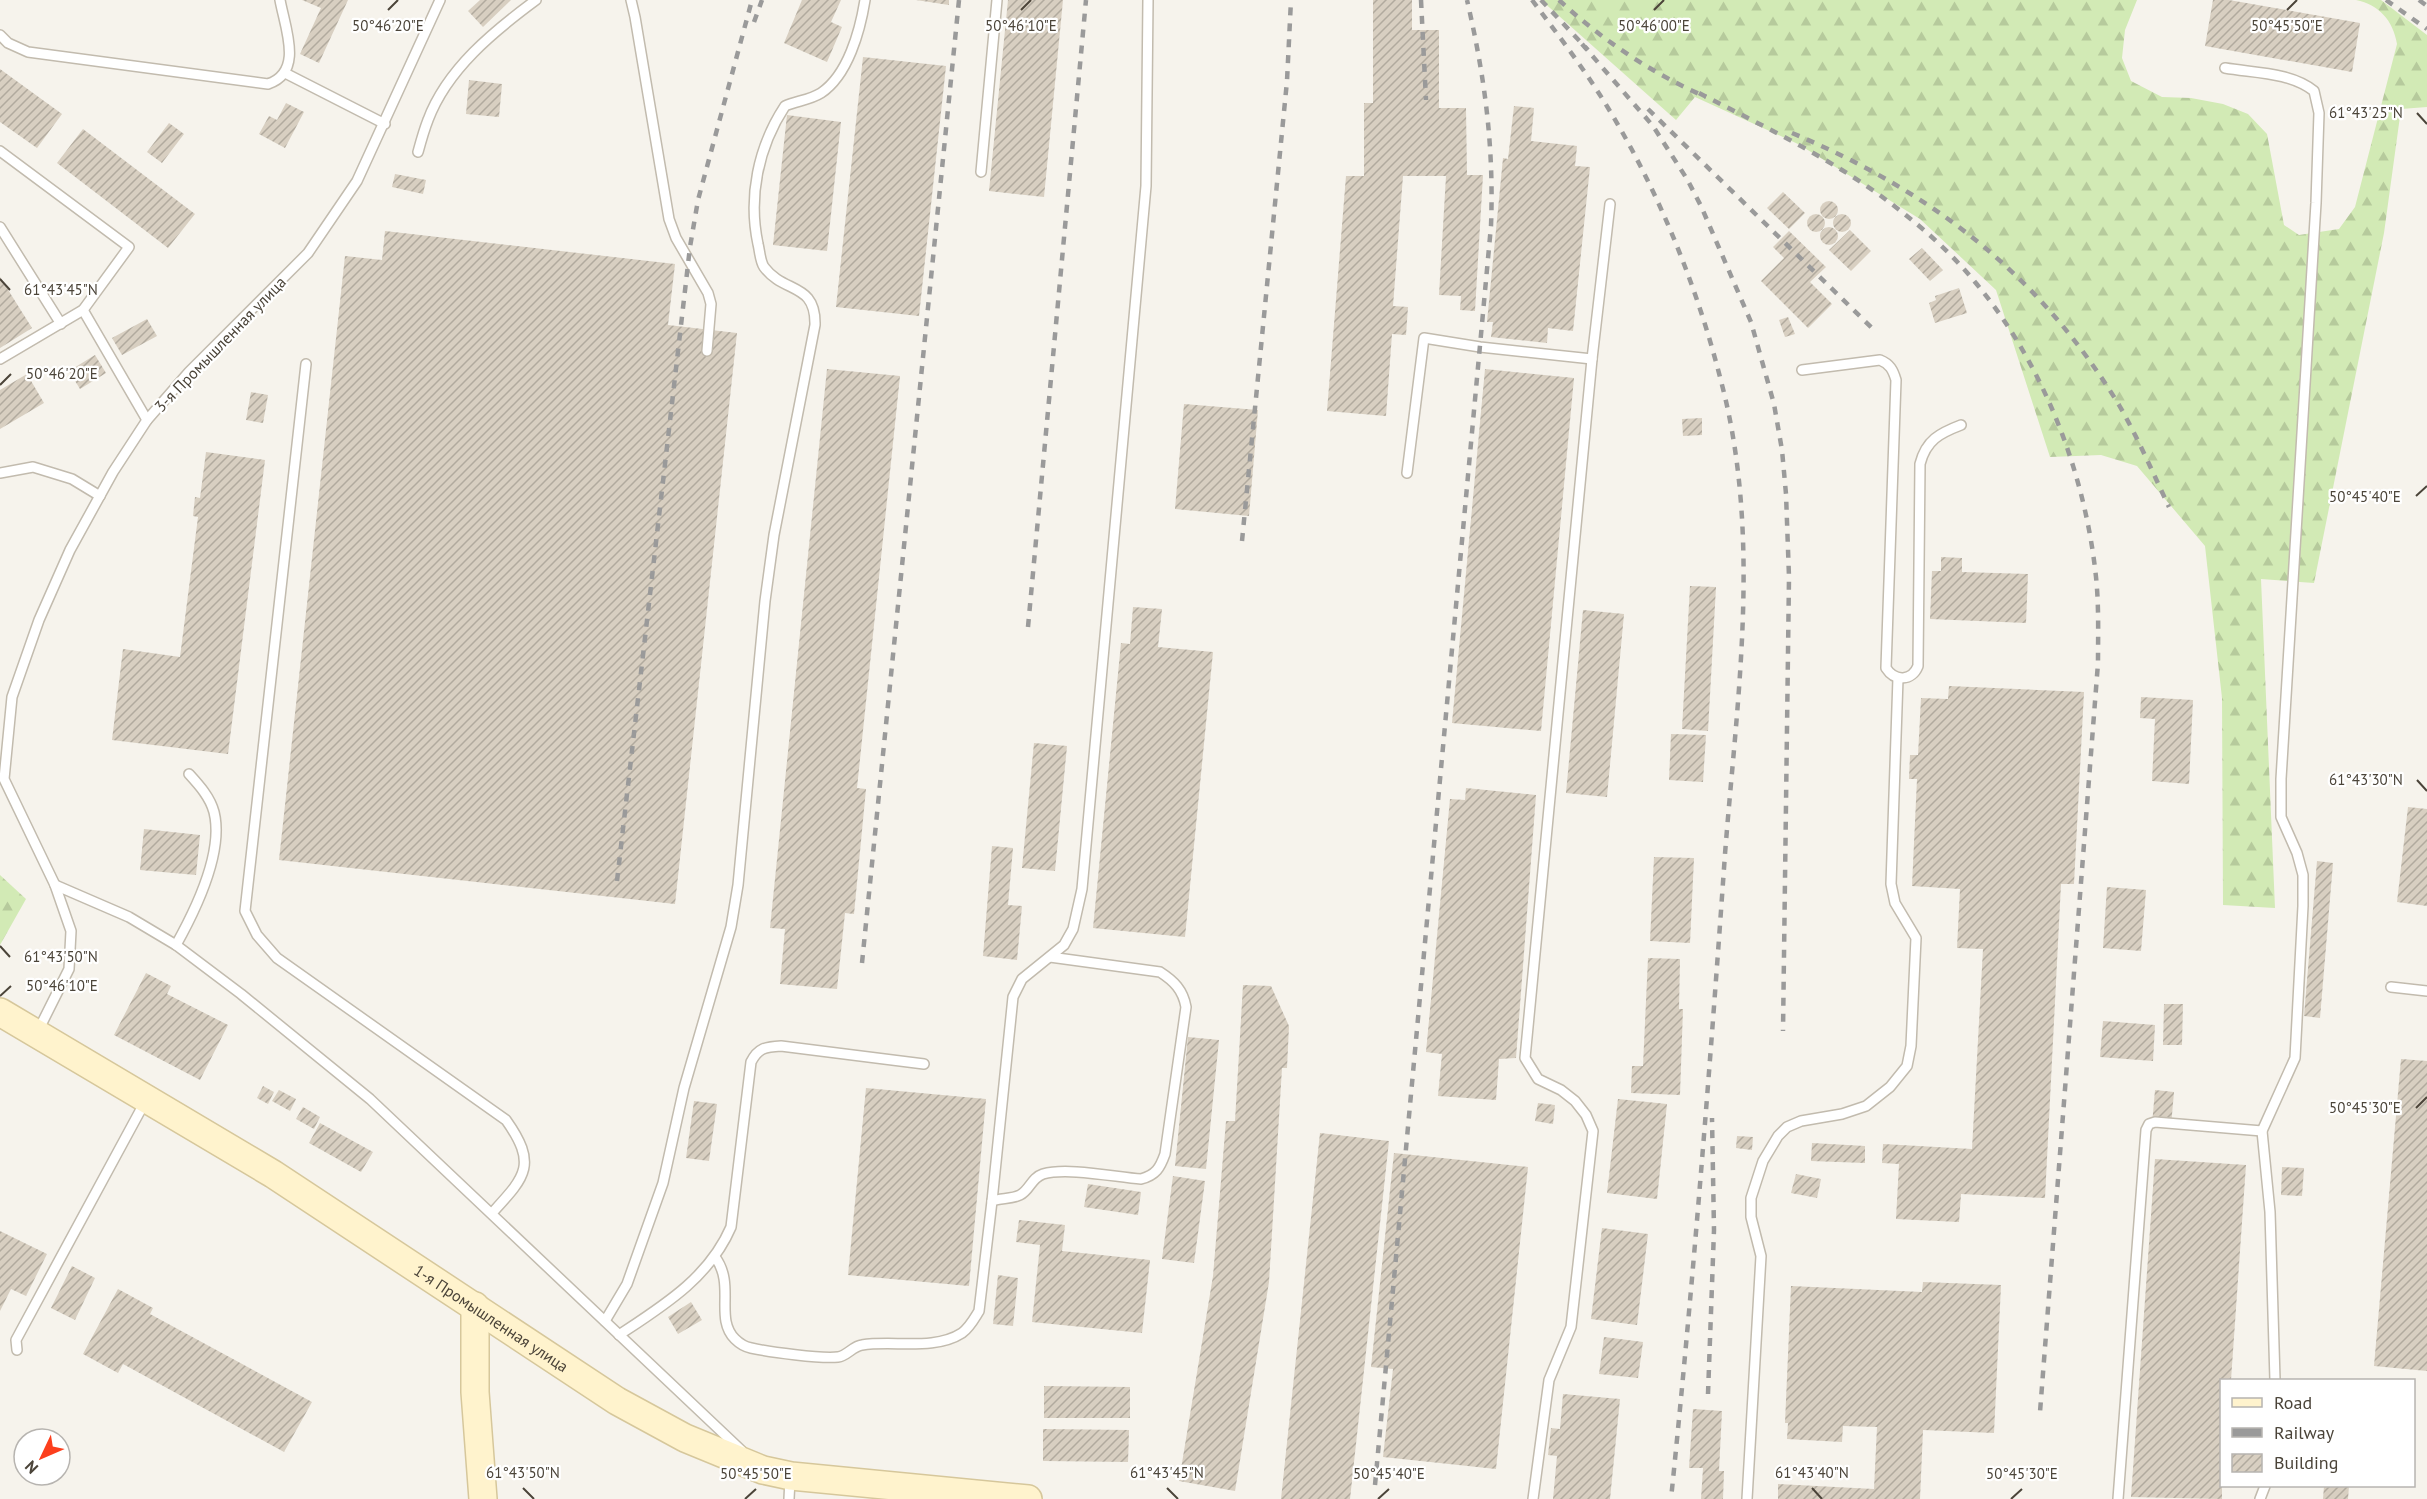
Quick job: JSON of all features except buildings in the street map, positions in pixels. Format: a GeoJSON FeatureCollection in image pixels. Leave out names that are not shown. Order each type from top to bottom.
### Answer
{"type":"FeatureCollection","features":[{"type":"Feature","properties":{"kind":"main road","name":"1-я Промышленная улица"},"geometry":{"type":"LineString","coordinates":[[0,1012],[273,1174],[616,1401],[685,1438],[763,1470],[790,1488],[1012,1498]]}},
{"type":"Feature","properties":{"kind":"main road"},"geometry":{"type":"LineString","coordinates":[[475,1306],[476,1392],[483,1499]]}},
{"type":"Feature","properties":{"kind":"lane"},"geometry":{"type":"LineString","coordinates":[[0,35],[17,48],[28,52],[261,84],[275,82],[285,73],[290,60],[280,0]]}},
{"type":"Feature","properties":{"kind":"lane","name":"3-я Промышленная улица"},"geometry":{"type":"LineString","coordinates":[[37,1033],[69,969],[71,931],[55,885],[2,778],[12,697],[44,610],[70,550],[147,420],[189,372],[308,253],[357,181],[440,0]]}},
{"type":"Feature","properties":{"kind":"lane"},"geometry":{"type":"LineString","coordinates":[[418,152],[428,119],[446,87],[471,54],[536,0]]}},
{"type":"Feature","properties":{"kind":"lane"},"geometry":{"type":"LineString","coordinates":[[631,0],[669,219],[676,238],[708,293],[711,304],[707,351]]}},
{"type":"Feature","properties":{"kind":"lane"},"geometry":{"type":"LineString","coordinates":[[605,1322],[627,1284],[663,1183],[684,1088],[731,927],[738,885],[765,601],[774,535],[814,325],[815,310],[811,300],[773,276],[762,264],[754,223],[757,177],[766,145],[777,118],[785,106],[819,94],[830,86],[841,71],[863,14],[865,0]]}},
{"type":"Feature","properties":{"kind":"lane"},"geometry":{"type":"LineString","coordinates":[[981,172],[998,0]]}},
{"type":"Feature","properties":{"kind":"lane"},"geometry":{"type":"LineString","coordinates":[[715,1257],[722,1266],[726,1278],[725,1316],[729,1330],[735,1340],[748,1348],[840,1357],[859,1345],[936,1341],[962,1333],[979,1311],[1013,998],[1022,979],[1064,945],[1074,929],[1082,889],[1146,186],[1148,0]]}},
{"type":"Feature","properties":{"kind":"lane"},"geometry":{"type":"LineString","coordinates":[[2225,69],[2294,79],[2306,84],[2314,91],[2319,113],[2316,203],[2281,779],[2281,818],[2297,853],[2303,874],[2295,1058],[2262,1131],[2270,1212],[2275,1379]]}},
{"type":"Feature","properties":{"kind":"lane"},"geometry":{"type":"LineString","coordinates":[[285,73],[385,124]]}},
{"type":"Feature","properties":{"kind":"lane"},"geometry":{"type":"LineString","coordinates":[[0,151],[129,247],[83,310],[0,359]]}},
{"type":"Feature","properties":{"kind":"lane"},"geometry":{"type":"LineString","coordinates":[[1533,1499],[1549,1380],[1571,1327],[1593,1131],[1586,1115],[1575,1101],[1561,1090],[1538,1079],[1525,1058],[1592,359],[1610,204]]}},
{"type":"Feature","properties":{"kind":"lane"},"geometry":{"type":"LineString","coordinates":[[0,227],[61,324]]}},
{"type":"Feature","properties":{"kind":"lane"},"geometry":{"type":"LineString","coordinates":[[83,310],[147,420]]}},
{"type":"Feature","properties":{"kind":"lane"},"geometry":{"type":"LineString","coordinates":[[1407,473],[1424,338],[1480,348],[1592,359]]}},
{"type":"Feature","properties":{"kind":"lane"},"geometry":{"type":"LineString","coordinates":[[1802,370],[1880,360],[1894,372],[1896,380],[1886,668],[1889,673],[1898,678],[1909,678],[1918,666],[1920,464],[1923,451],[1931,440],[1961,424]]}},
{"type":"Feature","properties":{"kind":"lane"},"geometry":{"type":"LineString","coordinates":[[306,364],[245,911],[257,935],[277,958],[506,1120],[520,1139],[525,1158],[523,1174],[515,1187],[492,1213]]}},
{"type":"Feature","properties":{"kind":"lane"},"geometry":{"type":"LineString","coordinates":[[0,473],[33,467],[72,479],[100,496]]}},
{"type":"Feature","properties":{"kind":"lane"},"geometry":{"type":"LineString","coordinates":[[1747,1499],[1761,1256],[1751,1217],[1751,1198],[1763,1161],[1787,1127],[1802,1121],[1842,1114],[1866,1106],[1890,1087],[1907,1066],[1911,1046],[1916,938],[1894,903],[1891,884],[1898,678]]}},
{"type":"Feature","properties":{"kind":"lane"},"geometry":{"type":"LineString","coordinates":[[176,945],[198,905],[207,878],[215,840],[214,813],[203,789],[189,774]]}},
{"type":"Feature","properties":{"kind":"lane"},"geometry":{"type":"LineString","coordinates":[[55,885],[129,917],[176,945],[241,994],[370,1099],[763,1470]]}},
{"type":"Feature","properties":{"kind":"lane"},"geometry":{"type":"LineString","coordinates":[[992,1201],[1017,1197],[1024,1192],[1030,1182],[1040,1175],[1056,1171],[1141,1179],[1151,1177],[1161,1168],[1165,1155],[1186,1007],[1184,994],[1171,979],[1160,972],[1050,957]]}},
{"type":"Feature","properties":{"kind":"lane"},"geometry":{"type":"LineString","coordinates":[[2391,987],[2427,991]]}},
{"type":"Feature","properties":{"kind":"lane"},"geometry":{"type":"LineString","coordinates":[[619,1335],[683,1290],[715,1257],[731,1227],[751,1062],[756,1051],[766,1047],[781,1046],[924,1064]]}},
{"type":"Feature","properties":{"kind":"lane"},"geometry":{"type":"LineString","coordinates":[[17,1350],[16,1340],[146,1099]]}},
{"type":"Feature","properties":{"kind":"lane"},"geometry":{"type":"LineString","coordinates":[[2118,1499],[2146,1130],[2149,1124],[2155,1122],[2262,1131]]}},
{"type":"Feature","properties":{"kind":"green space"},"geometry":{"type":"Polygon","coordinates":[[[1541,0],[2137,0],[2125,30],[2122,58],[2131,81],[2162,97],[2191,98],[2223,104],[2248,114],[2267,134],[2284,225],[2299,235],[2339,229],[2355,207],[2397,44],[2392,28],[2384,15],[2372,6],[2356,0],[2381,0],[2427,35],[2427,107],[2401,109],[2384,233],[2314,583],[2261,579],[2275,908],[2223,905],[2222,698],[2205,546],[2137,466],[2101,455],[2050,457],[1996,290],[1920,219],[1798,144],[1695,97],[1676,120],[1541,0]]]}},
{"type":"Feature","properties":{"kind":"green space"},"geometry":{"type":"Polygon","coordinates":[[[0,875],[26,899],[0,945],[0,875]]]}},
{"type":"Feature","properties":{"kind":"railway"},"geometry":{"type":"LineString","coordinates":[[617,881],[690,247],[698,200],[752,0]]}},
{"type":"Feature","properties":{"kind":"railway"},"geometry":{"type":"LineString","coordinates":[[754,22],[762,0]]}},
{"type":"Feature","properties":{"kind":"railway"},"geometry":{"type":"LineString","coordinates":[[862,963],[959,0]]}},
{"type":"Feature","properties":{"kind":"railway"},"geometry":{"type":"LineString","coordinates":[[1028,627],[1086,0]]}},
{"type":"Feature","properties":{"kind":"railway"},"geometry":{"type":"LineString","coordinates":[[1242,541],[1287,81],[1291,0]]}},
{"type":"Feature","properties":{"kind":"railway"},"geometry":{"type":"LineString","coordinates":[[1421,0],[1426,100]]}},
{"type":"Feature","properties":{"kind":"railway"},"geometry":{"type":"LineString","coordinates":[[1375,1485],[1491,226],[1491,168],[1487,112],[1467,0]]}},
{"type":"Feature","properties":{"kind":"railway"},"geometry":{"type":"LineString","coordinates":[[1532,0],[1584,71],[1620,128],[1639,162],[1672,234],[1699,307],[1721,381],[1733,439],[1741,498],[1743,617],[1740,677],[1701,1177],[1671,1499]]}},
{"type":"Feature","properties":{"kind":"railway"},"geometry":{"type":"LineString","coordinates":[[1541,0],[1588,50]]}},
{"type":"Feature","properties":{"kind":"railway"},"geometry":{"type":"LineString","coordinates":[[1559,0],[1575,15],[1629,55],[1667,78],[1706,97]]}},
{"type":"Feature","properties":{"kind":"railway"},"geometry":{"type":"LineString","coordinates":[[2386,0],[2427,29]]}},
{"type":"Feature","properties":{"kind":"railway"},"geometry":{"type":"LineString","coordinates":[[2419,0],[2427,6]]}},
{"type":"Feature","properties":{"kind":"railway"},"geometry":{"type":"LineString","coordinates":[[1582,44],[1653,126],[1687,179],[1751,322],[1774,404],[1782,450],[1786,494],[1789,577],[1783,1031]]}},
{"type":"Feature","properties":{"kind":"railway"},"geometry":{"type":"LineString","coordinates":[[1699,93],[1792,141],[1859,181],[1906,215],[1954,258],[1999,314],[2040,383],[2057,420],[2082,498],[2096,577],[2098,663],[2040,1412]]}},
{"type":"Feature","properties":{"kind":"railway"},"geometry":{"type":"LineString","coordinates":[[1648,109],[1872,328]]}},
{"type":"Feature","properties":{"kind":"railway"},"geometry":{"type":"LineString","coordinates":[[1792,133],[1843,156],[1936,210],[1978,242],[2017,277],[2054,316],[2088,358],[2119,405],[2169,507]]}},
{"type":"Feature","properties":{"kind":"railway"},"geometry":{"type":"LineString","coordinates":[[1708,1394],[1714,1230],[1712,1118]]}}]}
